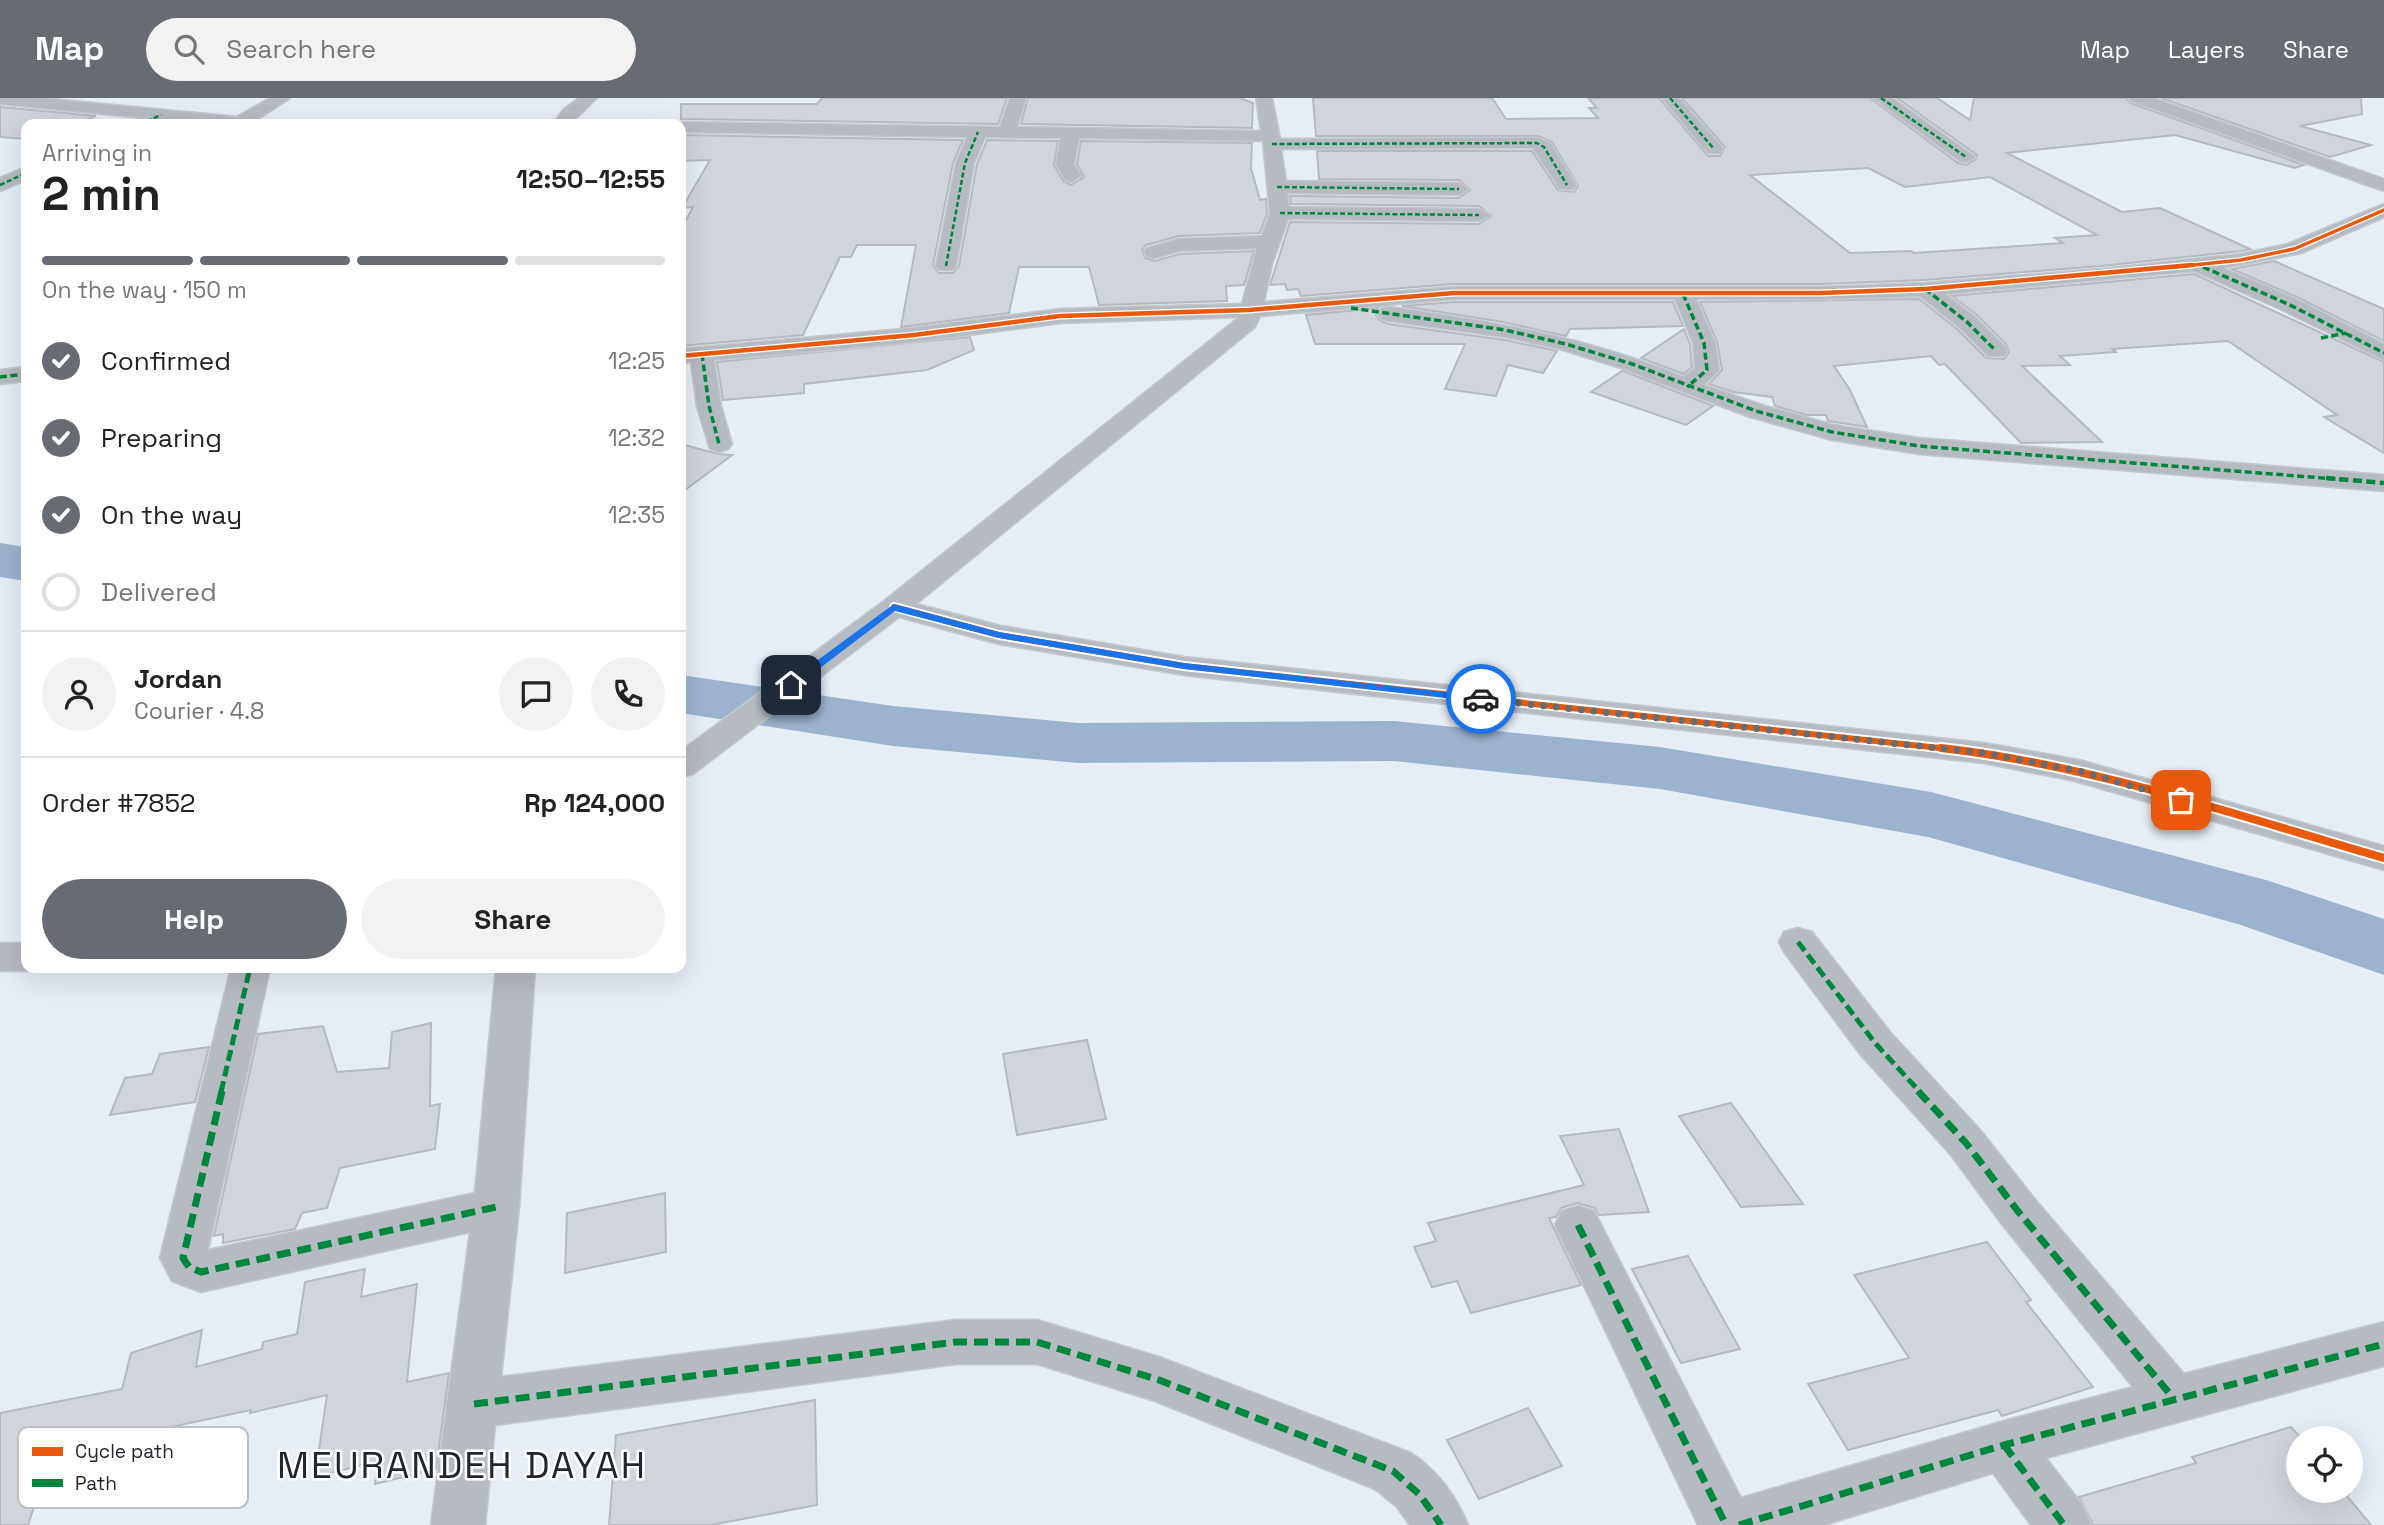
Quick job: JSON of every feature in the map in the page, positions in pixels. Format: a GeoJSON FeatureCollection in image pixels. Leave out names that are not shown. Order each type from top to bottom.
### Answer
{"type":"FeatureCollection","features":[{"type":"Feature","properties":{"kind":"street"},"geometry":{"type":"LineString","coordinates":[[246,119],[282,98]]}},
{"type":"Feature","properties":{"kind":"street"},"geometry":{"type":"LineString","coordinates":[[566,119],[589,98]]}},
{"type":"Feature","properties":{"kind":"street"},"geometry":{"type":"LineString","coordinates":[[1007,132],[1018,98]]}},
{"type":"Feature","properties":{"kind":"street"},"geometry":{"type":"LineString","coordinates":[[686,763],[887,613],[1247,322],[1259,286],[1262,264],[1280,213],[1272,140],[1264,98]]}},
{"type":"Feature","properties":{"kind":"street"},"geometry":{"type":"LineString","coordinates":[[1670,98],[1714,149]]}},
{"type":"Feature","properties":{"kind":"street"},"geometry":{"type":"LineString","coordinates":[[1881,98],[1966,157]]}},
{"type":"Feature","properties":{"kind":"street"},"geometry":{"type":"LineString","coordinates":[[2137,98],[2384,185]]}},
{"type":"Feature","properties":{"kind":"street"},"geometry":{"type":"LineString","coordinates":[[0,99],[200,119]]}},
{"type":"Feature","properties":{"kind":"street"},"geometry":{"type":"LineString","coordinates":[[152,119],[161,115]]}},
{"type":"Feature","properties":{"kind":"street"},"geometry":{"type":"LineString","coordinates":[[686,127],[1537,143],[1544,147],[1567,185]]}},
{"type":"Feature","properties":{"kind":"street"},"geometry":{"type":"LineString","coordinates":[[946,267],[965,163],[978,132]]}},
{"type":"Feature","properties":{"kind":"street"},"geometry":{"type":"LineString","coordinates":[[1071,133],[1065,164],[1072,176]]}},
{"type":"Feature","properties":{"kind":"street"},"geometry":{"type":"LineString","coordinates":[[0,186],[21,176]]}},
{"type":"Feature","properties":{"kind":"street"},"geometry":{"type":"LineString","coordinates":[[1277,187],[1459,189]]}},
{"type":"Feature","properties":{"kind":"street"},"geometry":{"type":"LineString","coordinates":[[719,444],[691,355],[914,335],[1059,316],[1249,310],[1312,303],[1523,291],[1800,294],[1925,289],[2101,275],[2241,260],[2294,249],[2384,209]]}},
{"type":"Feature","properties":{"kind":"street"},"geometry":{"type":"LineString","coordinates":[[1280,213],[1479,215]]}},
{"type":"Feature","properties":{"kind":"street"},"geometry":{"type":"LineString","coordinates":[[1153,252],[1179,245],[1269,243]]}},
{"type":"Feature","properties":{"kind":"street"},"geometry":{"type":"LineString","coordinates":[[2197,264],[2288,304],[2384,353]]}},
{"type":"Feature","properties":{"kind":"street"},"geometry":{"type":"LineString","coordinates":[[1925,289],[1967,322],[1996,351]]}},
{"type":"Feature","properties":{"kind":"street"},"geometry":{"type":"LineString","coordinates":[[1683,294],[1704,343],[1707,370],[1688,387]]}},
{"type":"Feature","properties":{"kind":"street"},"geometry":{"type":"LineString","coordinates":[[1312,303],[1432,319],[1536,337],[1600,353],[1688,387],[1832,432],[1919,446],[2384,482]]}},
{"type":"Feature","properties":{"kind":"street"},"geometry":{"type":"LineString","coordinates":[[2321,338],[2346,333]]}},
{"type":"Feature","properties":{"kind":"street"},"geometry":{"type":"LineString","coordinates":[[0,377],[21,375]]}},
{"type":"Feature","properties":{"kind":"street"},"geometry":{"type":"LineString","coordinates":[[887,613],[1184,666],[1984,753],[2079,771],[2384,858]]}},
{"type":"Feature","properties":{"kind":"street"},"geometry":{"type":"LineString","coordinates":[[1798,942],[1875,1043],[1966,1143],[2017,1210],[2174,1399]]}},
{"type":"Feature","properties":{"kind":"street"},"geometry":{"type":"LineString","coordinates":[[0,957],[21,957]]}},
{"type":"Feature","properties":{"kind":"street"},"geometry":{"type":"LineString","coordinates":[[249,973],[183,1258],[189,1267],[201,1272],[496,1207]]}},
{"type":"Feature","properties":{"kind":"street"},"geometry":{"type":"LineString","coordinates":[[458,1525],[496,1207],[516,973]]}},
{"type":"Feature","properties":{"kind":"street"},"geometry":{"type":"LineString","coordinates":[[1578,1225],[1726,1525]]}},
{"type":"Feature","properties":{"kind":"street"},"geometry":{"type":"LineString","coordinates":[[474,1404],[956,1342],[1037,1342],[1159,1380],[1392,1471],[1408,1481],[1422,1496],[1441,1525]]}},
{"type":"Feature","properties":{"kind":"street"},"geometry":{"type":"LineString","coordinates":[[1739,1525],[2004,1445],[2384,1344]]}},
{"type":"Feature","properties":{"kind":"street"},"geometry":{"type":"LineString","coordinates":[[2004,1445],[2064,1525]]}},
{"type":"Feature","properties":{"kind":"building"},"geometry":{"type":"Polygon","coordinates":[[[822,98],[1007,98],[998,124],[681,119],[681,104],[817,104],[822,98]]]}},
{"type":"Feature","properties":{"kind":"building"},"geometry":{"type":"Polygon","coordinates":[[[1028,98],[1240,98],[1253,103],[1252,128],[1021,124],[1028,98]]]}},
{"type":"Feature","properties":{"kind":"building"},"geometry":{"type":"Polygon","coordinates":[[[1313,98],[1492,98],[1506,119],[1598,118],[1589,108],[1597,108],[1588,98],[1659,98],[1708,156],[1720,156],[1725,147],[1682,98],[1870,98],[1958,163],[1966,165],[1976,159],[1977,155],[1897,98],[1937,98],[1970,120],[1974,98],[2126,98],[2130,103],[2304,165],[2295,168],[2175,135],[2007,153],[2122,212],[2160,208],[2250,249],[2241,251],[2101,266],[1925,280],[1821,284],[1454,284],[1301,296],[1298,289],[1287,290],[1285,284],[1270,285],[1290,222],[1479,224],[1491,216],[1479,206],[1291,204],[1290,196],[1459,198],[1470,190],[1459,180],[1319,179],[1317,151],[1532,151],[1558,190],[1574,192],[1578,186],[1552,142],[1538,136],[1316,136],[1313,98]],[[1868,168],[1750,175],[1850,253],[1914,253],[2063,243],[2055,238],[2097,235],[1990,177],[1905,187],[1868,168]]]}},
{"type":"Feature","properties":{"kind":"building"},"geometry":{"type":"Polygon","coordinates":[[[2161,98],[2361,98],[2362,114],[2300,126],[2371,145],[2330,157],[2161,98]]]}},
{"type":"Feature","properties":{"kind":"building"},"geometry":{"type":"Polygon","coordinates":[[[0,107],[96,116],[88,119],[21,119],[21,139],[0,137],[0,107]]]}},
{"type":"Feature","properties":{"kind":"building"},"geometry":{"type":"Polygon","coordinates":[[[686,135],[963,140],[953,163],[933,265],[939,273],[953,273],[959,266],[977,164],[987,140],[1058,141],[1054,165],[1063,181],[1071,185],[1084,177],[1077,164],[1081,141],[1252,143],[1251,168],[1260,200],[1266,199],[1267,213],[1260,233],[1179,236],[1146,245],[1142,250],[1145,258],[1155,261],[1180,254],[1254,251],[1244,285],[1226,286],[1227,301],[1099,305],[1089,267],[1019,267],[1009,313],[901,327],[916,245],[857,245],[851,257],[840,257],[803,335],[686,346],[686,220],[693,207],[686,208],[686,201],[710,160],[686,161],[686,135]]]}},
{"type":"Feature","properties":{"kind":"building"},"geometry":{"type":"Polygon","coordinates":[[[2274,261],[2384,309],[2384,341],[2297,297],[2232,269],[2274,261]]]}},
{"type":"Feature","properties":{"kind":"building"},"geometry":{"type":"Polygon","coordinates":[[[2194,274],[2384,362],[2384,453],[2324,417],[2337,415],[2228,341],[2112,349],[2116,352],[2060,356],[2070,365],[2022,366],[2102,442],[2021,443],[1945,364],[1939,365],[1931,356],[1834,366],[1850,390],[1867,427],[1828,421],[1826,415],[1807,415],[1775,406],[1772,397],[1733,392],[1709,384],[1722,370],[1717,342],[1700,302],[1919,299],[1957,329],[1986,358],[2004,359],[2009,352],[2006,344],[1977,315],[1952,296],[2194,274]]]}},
{"type":"Feature","properties":{"kind":"building"},"geometry":{"type":"Polygon","coordinates":[[[1454,302],[1673,302],[1683,326],[1570,329],[1566,336],[1503,322],[1402,306],[1454,302]]]}},
{"type":"Feature","properties":{"kind":"building"},"geometry":{"type":"Polygon","coordinates":[[[1378,308],[1376,315],[1379,320],[1388,324],[1505,340],[1557,351],[1543,373],[1508,365],[1496,396],[1445,389],[1465,344],[1315,344],[1306,315],[1378,308]]]}},
{"type":"Feature","properties":{"kind":"building"},"geometry":{"type":"Polygon","coordinates":[[[1684,329],[1690,344],[1692,367],[1684,374],[1641,358],[1684,329]]]}},
{"type":"Feature","properties":{"kind":"building"},"geometry":{"type":"Polygon","coordinates":[[[970,337],[974,350],[927,370],[804,384],[804,393],[723,400],[717,362],[970,337]]]}},
{"type":"Feature","properties":{"kind":"building"},"geometry":{"type":"Polygon","coordinates":[[[1622,371],[1713,406],[1686,425],[1591,392],[1622,371]]]}},
{"type":"Feature","properties":{"kind":"building"},"geometry":{"type":"Polygon","coordinates":[[[686,445],[732,455],[686,489],[686,445]]]}},
{"type":"Feature","properties":{"kind":"building"},"geometry":{"type":"Polygon","coordinates":[[[431,1023],[430,1106],[440,1104],[435,1149],[340,1168],[327,1208],[302,1213],[295,1229],[223,1243],[223,1234],[214,1236],[258,1034],[323,1026],[337,1072],[389,1068],[392,1032],[431,1023]]]}},
{"type":"Feature","properties":{"kind":"building"},"geometry":{"type":"Polygon","coordinates":[[[1087,1040],[1106,1119],[1017,1135],[1003,1054],[1087,1040]]]}},
{"type":"Feature","properties":{"kind":"building"},"geometry":{"type":"Polygon","coordinates":[[[209,1047],[195,1102],[110,1115],[125,1078],[152,1074],[160,1054],[209,1047]]]}},
{"type":"Feature","properties":{"kind":"building"},"geometry":{"type":"Polygon","coordinates":[[[1731,1103],[1803,1204],[1741,1207],[1679,1116],[1731,1103]]]}},
{"type":"Feature","properties":{"kind":"building"},"geometry":{"type":"Polygon","coordinates":[[[1619,1129],[1649,1212],[1599,1215],[1595,1208],[1577,1203],[1561,1208],[1556,1217],[1549,1218],[1581,1285],[1471,1313],[1457,1281],[1432,1287],[1414,1247],[1436,1241],[1428,1223],[1584,1185],[1560,1136],[1619,1129]]]}},
{"type":"Feature","properties":{"kind":"building"},"geometry":{"type":"Polygon","coordinates":[[[665,1193],[666,1252],[565,1273],[567,1213],[665,1193]]]}},
{"type":"Feature","properties":{"kind":"building"},"geometry":{"type":"Polygon","coordinates":[[[1987,1242],[2031,1300],[2026,1302],[2093,1387],[2002,1416],[1998,1410],[1848,1450],[1808,1384],[1909,1358],[1854,1275],[1987,1242]]]}},
{"type":"Feature","properties":{"kind":"building"},"geometry":{"type":"Polygon","coordinates":[[[1688,1256],[1740,1349],[1681,1363],[1632,1269],[1688,1256]]]}},
{"type":"Feature","properties":{"kind":"building"},"geometry":{"type":"Polygon","coordinates":[[[365,1269],[361,1297],[417,1284],[407,1382],[449,1373],[436,1469],[375,1484],[378,1461],[315,1477],[327,1395],[250,1413],[251,1410],[170,1427],[18,1427],[18,1508],[34,1508],[28,1525],[0,1525],[0,1413],[122,1389],[131,1353],[202,1330],[196,1367],[262,1349],[263,1342],[297,1334],[305,1282],[365,1269]]]}},
{"type":"Feature","properties":{"kind":"building"},"geometry":{"type":"Polygon","coordinates":[[[815,1400],[817,1505],[711,1525],[609,1525],[616,1435],[815,1400]]]}},
{"type":"Feature","properties":{"kind":"building"},"geometry":{"type":"Polygon","coordinates":[[[1528,1408],[1562,1466],[1479,1499],[1447,1440],[1528,1408]]]}},
{"type":"Feature","properties":{"kind":"building"},"geometry":{"type":"Polygon","coordinates":[[[2286,1429],[2286,1503],[2353,1503],[2371,1525],[2093,1525],[2079,1497],[2196,1463],[2192,1457],[2286,1429]]]}},
{"type":"Feature","properties":{"kind":"waterway"},"geometry":{"type":"LineString","coordinates":[[0,560],[21,563]]}},
{"type":"Feature","properties":{"kind":"waterway"},"geometry":{"type":"LineString","coordinates":[[686,695],[893,726],[1077,743],[1394,741],[1660,768],[1931,815],[2266,906],[2384,948]]}},
{"type":"Feature","properties":{"kind":"marked path"},"geometry":{"type":"LineString","coordinates":[[1670,98],[1714,149]]}},
{"type":"Feature","properties":{"kind":"marked path"},"geometry":{"type":"LineString","coordinates":[[1881,98],[1966,157]]}},
{"type":"Feature","properties":{"kind":"marked path"},"geometry":{"type":"LineString","coordinates":[[152,119],[161,115]]}},
{"type":"Feature","properties":{"kind":"marked path"},"geometry":{"type":"LineString","coordinates":[[946,266],[965,163],[978,132]]}},
{"type":"Feature","properties":{"kind":"marked path"},"geometry":{"type":"LineString","coordinates":[[1272,144],[1537,143],[1544,147],[1567,185]]}},
{"type":"Feature","properties":{"kind":"marked path"},"geometry":{"type":"LineString","coordinates":[[0,185],[21,175]]}},
{"type":"Feature","properties":{"kind":"marked path"},"geometry":{"type":"LineString","coordinates":[[1277,187],[1459,189]]}},
{"type":"Feature","properties":{"kind":"marked path"},"geometry":{"type":"LineString","coordinates":[[1280,213],[1479,215]]}},
{"type":"Feature","properties":{"kind":"marked path"},"geometry":{"type":"LineString","coordinates":[[2203,267],[2288,304],[2384,353]]}},
{"type":"Feature","properties":{"kind":"marked path"},"geometry":{"type":"LineString","coordinates":[[1925,289],[1967,322],[1996,351]]}},
{"type":"Feature","properties":{"kind":"marked path"},"geometry":{"type":"LineString","coordinates":[[1683,294],[1704,343],[1707,370],[1687,387]]}},
{"type":"Feature","properties":{"kind":"marked path"},"geometry":{"type":"LineString","coordinates":[[1351,308],[1505,330],[1566,344],[1632,364],[1756,411],[1832,432],[1919,446],[2384,483]]}},
{"type":"Feature","properties":{"kind":"marked path"},"geometry":{"type":"LineString","coordinates":[[2321,338],[2346,333]]}},
{"type":"Feature","properties":{"kind":"marked path"},"geometry":{"type":"LineString","coordinates":[[702,354],[709,406],[719,444]]}},
{"type":"Feature","properties":{"kind":"marked path"},"geometry":{"type":"LineString","coordinates":[[0,377],[21,375]]}},
{"type":"Feature","properties":{"kind":"marked path"},"geometry":{"type":"LineString","coordinates":[[1798,942],[1875,1043],[1966,1143],[2017,1210],[2174,1399]]}},
{"type":"Feature","properties":{"kind":"marked path"},"geometry":{"type":"LineString","coordinates":[[249,973],[183,1258],[189,1267],[201,1272],[496,1207]]}},
{"type":"Feature","properties":{"kind":"marked path"},"geometry":{"type":"LineString","coordinates":[[1578,1225],[1726,1525]]}},
{"type":"Feature","properties":{"kind":"marked path"},"geometry":{"type":"LineString","coordinates":[[474,1404],[956,1342],[1037,1342],[1159,1380],[1393,1471],[1420,1495],[1441,1525]]}},
{"type":"Feature","properties":{"kind":"marked path"},"geometry":{"type":"LineString","coordinates":[[1739,1525],[2004,1445],[2384,1344]]}},
{"type":"Feature","properties":{"kind":"marked path"},"geometry":{"type":"LineString","coordinates":[[2004,1445],[2064,1525]]}},
{"type":"Feature","properties":{"kind":"cycle path"},"geometry":{"type":"LineString","coordinates":[[686,356],[914,335],[1060,316],[1249,310],[1454,293],[1821,293],[1925,289],[2101,275],[2241,260],[2294,249],[2384,210]]}},
{"type":"Feature","properties":{"kind":"cycle path"},"geometry":{"type":"LineString","coordinates":[[894,607],[999,635],[1184,666],[1984,753],[2079,771],[2384,858]]}},
{"type":"Feature","properties":{"kind":"way so far"},"geometry":{"type":"LineString","coordinates":[[1481,699],[1984,753],[2079,771],[2181,800]]}},
{"type":"Feature","properties":{"kind":"district","name":"MEURANDEH DAYAH"},"geometry":{"type":"Point","coordinates":[462,1465]}},
{"type":"Feature","properties":{"kind":"route"},"geometry":{"type":"LineString","coordinates":[[791,685],[894,607],[999,635],[1184,666],[1481,699]]}}]}
